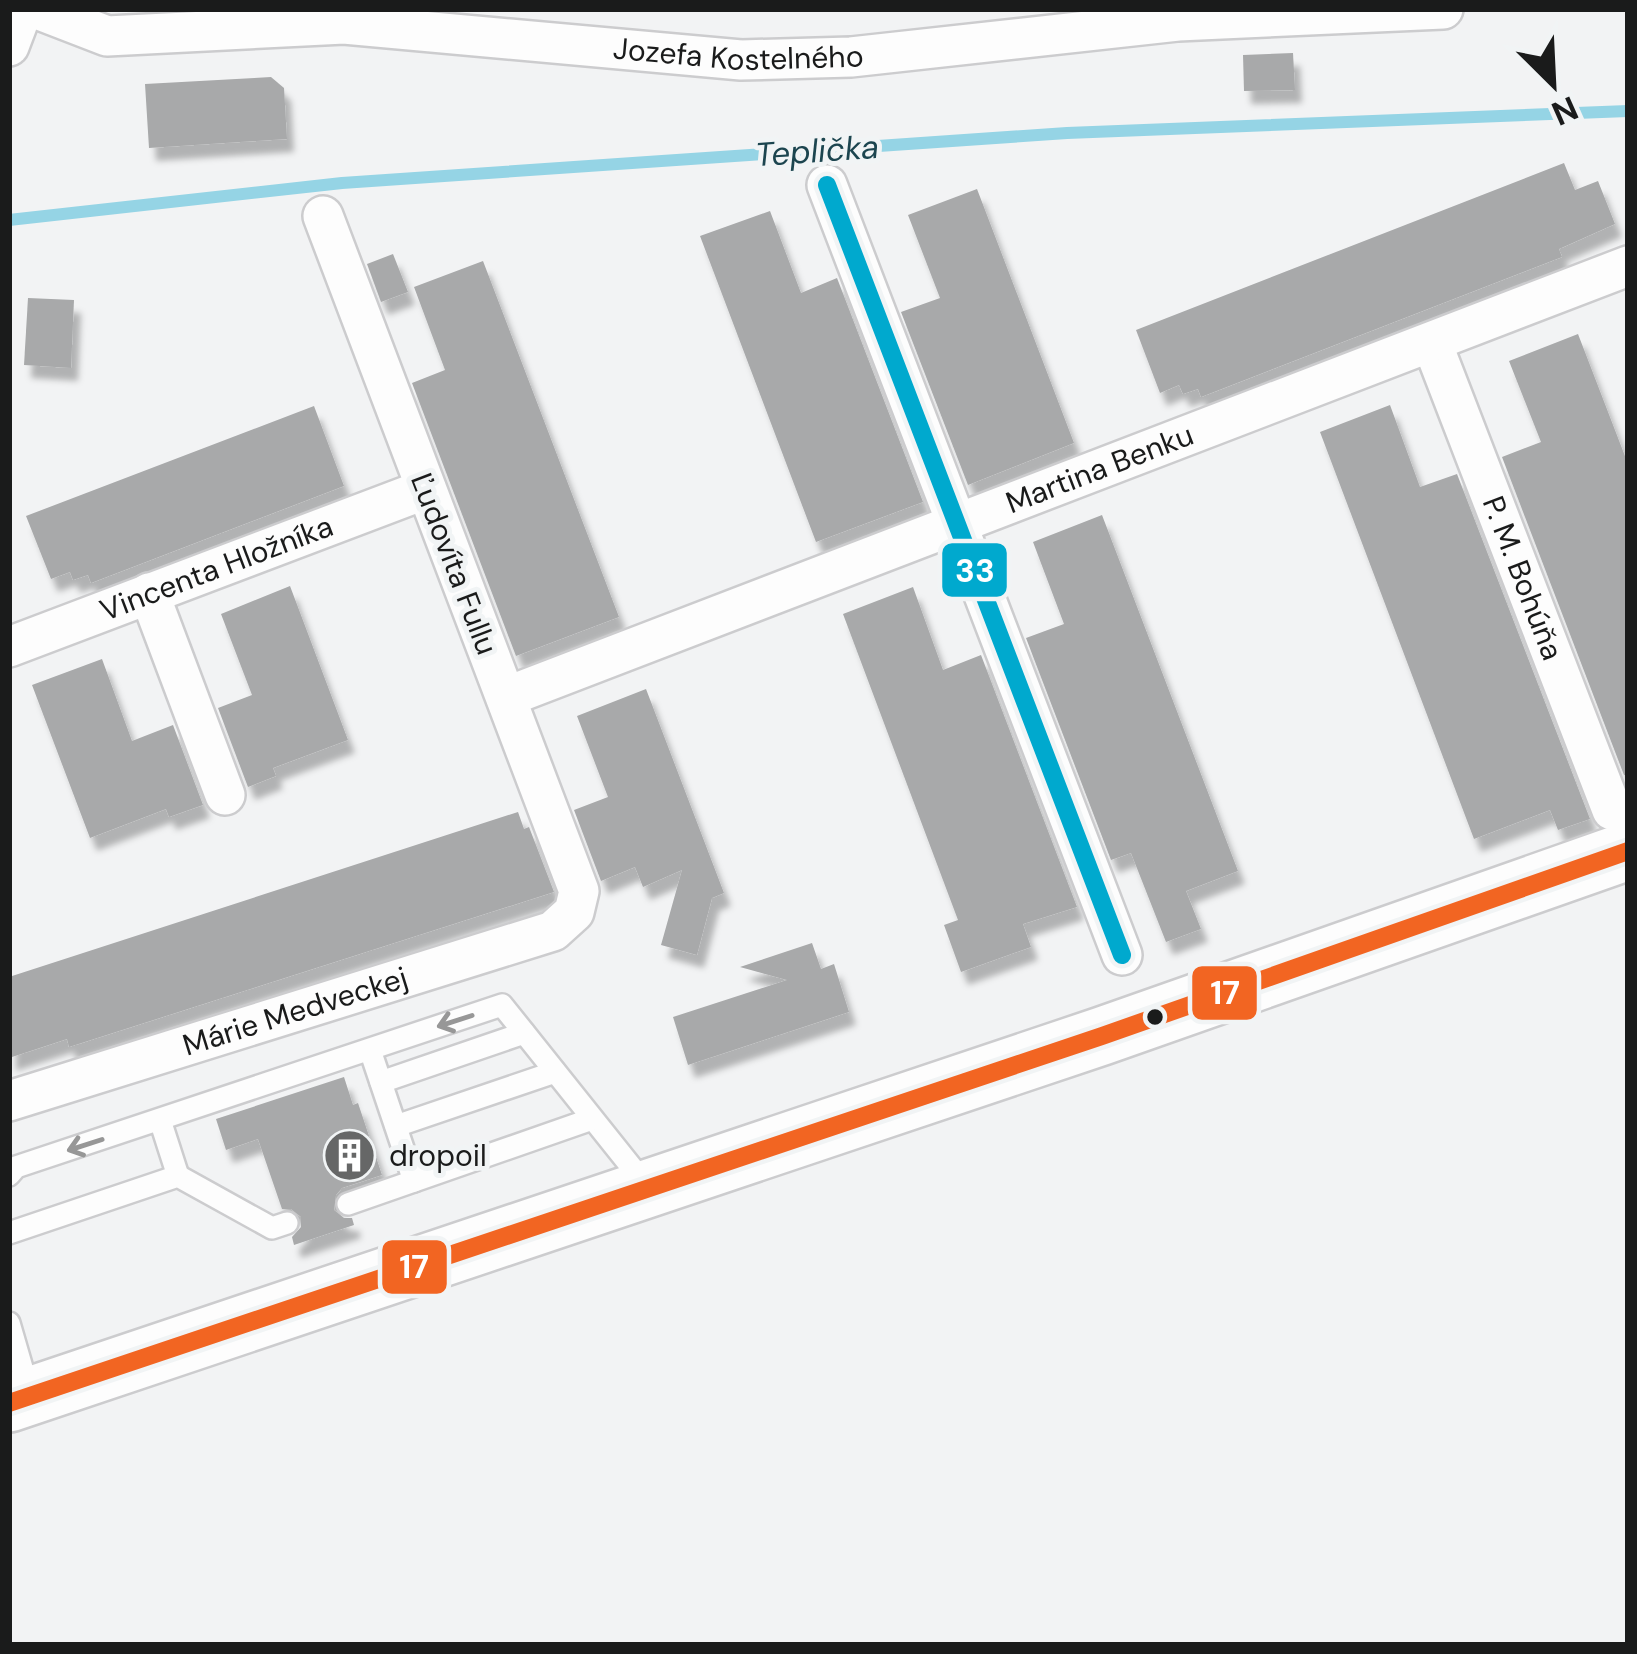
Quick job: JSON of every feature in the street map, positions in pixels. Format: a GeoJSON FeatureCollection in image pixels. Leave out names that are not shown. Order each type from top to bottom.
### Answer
{"type":"FeatureCollection","features":[{"type":"Feature","properties":{"kind":"main road"},"geometry":{"type":"LineString","coordinates":[[19,1400],[1102,1036],[1620,831]]}},
{"type":"Feature","properties":{"kind":"street"},"geometry":{"type":"LineString","coordinates":[[9,46],[23,9]]}},
{"type":"Feature","properties":{"kind":"street","name":"Jozefa Kostelného"},"geometry":{"type":"LineString","coordinates":[[37,9],[107,36],[344,24],[741,60],[851,57],[1178,21],[1443,9]]}},
{"type":"Feature","properties":{"kind":"street"},"geometry":{"type":"LineString","coordinates":[[826,185],[1122,955]]}},
{"type":"Feature","properties":{"kind":"street","name":"Ľudovíta Fullu"},"geometry":{"type":"LineString","coordinates":[[323,216],[579,891],[574,912]]}},
{"type":"Feature","properties":{"kind":"street","name":"Martina Benku"},"geometry":{"type":"LineString","coordinates":[[506,698],[1628,266]]}},
{"type":"Feature","properties":{"kind":"street","name":"P. M. Bohúňa"},"geometry":{"type":"LineString","coordinates":[[1432,343],[1620,831]]}},
{"type":"Feature","properties":{"kind":"street","name":"Vincenta Hložníka"},"geometry":{"type":"LineString","coordinates":[[9,646],[426,489]]}},
{"type":"Feature","properties":{"kind":"street"},"geometry":{"type":"LineString","coordinates":[[149,593],[225,795]]}},
{"type":"Feature","properties":{"kind":"street","name":"Márie Medveckej"},"geometry":{"type":"LineString","coordinates":[[9,1101],[553,931],[574,912]]}},
{"type":"Feature","properties":{"kind":"lane"},"geometry":{"type":"LineString","coordinates":[[9,1175],[16,1167],[502,1005],[650,1189]]}},
{"type":"Feature","properties":{"kind":"lane"},"geometry":{"type":"LineString","coordinates":[[381,1082],[524,1033]]}},
{"type":"Feature","properties":{"kind":"lane"},"geometry":{"type":"LineString","coordinates":[[370,1050],[414,1181]]}},
{"type":"Feature","properties":{"kind":"lane"},"geometry":{"type":"LineString","coordinates":[[396,1126],[555,1072]]}},
{"type":"Feature","properties":{"kind":"lane"},"geometry":{"type":"LineString","coordinates":[[348,1204],[592,1119]]}},
{"type":"Feature","properties":{"kind":"lane"},"geometry":{"type":"LineString","coordinates":[[160,1120],[178,1176],[272,1228],[287,1223]]}},
{"type":"Feature","properties":{"kind":"lane"},"geometry":{"type":"LineString","coordinates":[[9,1233],[178,1176]]}},
{"type":"Feature","properties":{"kind":"lane"},"geometry":{"type":"LineString","coordinates":[[9,1324],[19,1400]]}},
{"type":"Feature","properties":{"kind":"building"},"geometry":{"type":"Polygon","coordinates":[[[1293,53],[1295,90],[1244,91],[1243,55],[1293,53]]]}},
{"type":"Feature","properties":{"kind":"building"},"geometry":{"type":"Polygon","coordinates":[[[271,77],[284,88],[287,139],[149,148],[145,84],[271,77]]]}},
{"type":"Feature","properties":{"kind":"building"},"geometry":{"type":"Polygon","coordinates":[[[1564,163],[1575,190],[1598,181],[1615,224],[1559,249],[1562,257],[1201,397],[1198,389],[1183,394],[1179,385],[1160,393],[1136,330],[1564,163]]]}},
{"type":"Feature","properties":{"kind":"building"},"geometry":{"type":"Polygon","coordinates":[[[977,189],[1074,443],[968,485],[901,312],[940,298],[908,215],[977,189]]]}},
{"type":"Feature","properties":{"kind":"building"},"geometry":{"type":"Polygon","coordinates":[[[770,211],[801,293],[837,278],[923,502],[816,542],[700,236],[770,211]]]}},
{"type":"Feature","properties":{"kind":"building"},"geometry":{"type":"Polygon","coordinates":[[[393,254],[408,292],[381,302],[367,264],[393,254]]]}},
{"type":"Feature","properties":{"kind":"building"},"geometry":{"type":"Polygon","coordinates":[[[483,261],[619,617],[516,656],[412,383],[445,370],[414,287],[483,261]]]}},
{"type":"Feature","properties":{"kind":"building"},"geometry":{"type":"Polygon","coordinates":[[[28,298],[74,300],[71,368],[24,365],[28,298]]]}},
{"type":"Feature","properties":{"kind":"building"},"geometry":{"type":"Polygon","coordinates":[[[1578,334],[1628,464],[1628,776],[1502,457],[1541,442],[1509,361],[1578,334]]]}},
{"type":"Feature","properties":{"kind":"building"},"geometry":{"type":"Polygon","coordinates":[[[1390,405],[1420,487],[1457,474],[1590,819],[1558,830],[1550,810],[1474,839],[1320,432],[1390,405]]]}},
{"type":"Feature","properties":{"kind":"building"},"geometry":{"type":"Polygon","coordinates":[[[314,406],[344,486],[91,583],[88,575],[73,580],[70,572],[51,579],[26,516],[314,406]]]}},
{"type":"Feature","properties":{"kind":"building"},"geometry":{"type":"Polygon","coordinates":[[[1102,515],[1238,871],[1186,891],[1201,929],[1166,942],[1131,853],[1111,860],[1026,638],[1064,624],[1033,542],[1102,515]]]}},
{"type":"Feature","properties":{"kind":"building"},"geometry":{"type":"Polygon","coordinates":[[[290,586],[348,740],[273,768],[276,776],[248,787],[218,708],[252,695],[221,614],[290,586]]]}},
{"type":"Feature","properties":{"kind":"building"},"geometry":{"type":"Polygon","coordinates":[[[913,587],[943,670],[981,655],[1077,907],[1023,924],[1031,947],[961,972],[944,925],[958,920],[843,614],[913,587]]]}},
{"type":"Feature","properties":{"kind":"building"},"geometry":{"type":"Polygon","coordinates":[[[102,659],[132,741],[173,725],[203,805],[169,817],[166,809],[90,838],[32,685],[102,659]]]}},
{"type":"Feature","properties":{"kind":"building"},"geometry":{"type":"Polygon","coordinates":[[[646,689],[724,893],[712,898],[697,955],[661,945],[682,870],[643,887],[635,867],[601,881],[574,810],[608,797],[577,716],[646,689]]]}},
{"type":"Feature","properties":{"kind":"building"},"geometry":{"type":"Polygon","coordinates":[[[518,812],[524,829],[529,827],[554,892],[69,1047],[67,1039],[9,1058],[9,977],[518,812]]]}},
{"type":"Feature","properties":{"kind":"building"},"geometry":{"type":"Polygon","coordinates":[[[812,943],[821,969],[834,964],[849,1012],[688,1065],[673,1017],[787,980],[740,967],[812,943]]]}},
{"type":"Feature","properties":{"kind":"building","name":"dropoil"},"geometry":{"type":"Polygon","coordinates":[[[344,1077],[353,1105],[358,1103],[382,1175],[342,1188],[336,1195],[334,1210],[352,1218],[354,1225],[294,1245],[292,1237],[301,1227],[301,1217],[282,1209],[258,1139],[226,1150],[216,1119],[344,1077]]]}},
{"type":"Feature","properties":{"kind":"waterway","name":"Teplička"},"geometry":{"type":"LineString","coordinates":[[9,220],[342,183],[1067,133],[1628,111]]}},
{"type":"Feature","properties":{"kind":"transit line","name":"33"},"geometry":{"type":"LineString","coordinates":[[827,185],[1122,955]]}},
{"type":"Feature","properties":{"kind":"transit line","name":"17"},"geometry":{"type":"LineString","coordinates":[[9,1403],[1102,1036],[1628,851]]}},
{"type":"Feature","properties":{"kind":"place","name":"dropoil"},"geometry":{"type":"Point","coordinates":[350,1156]}}]}
